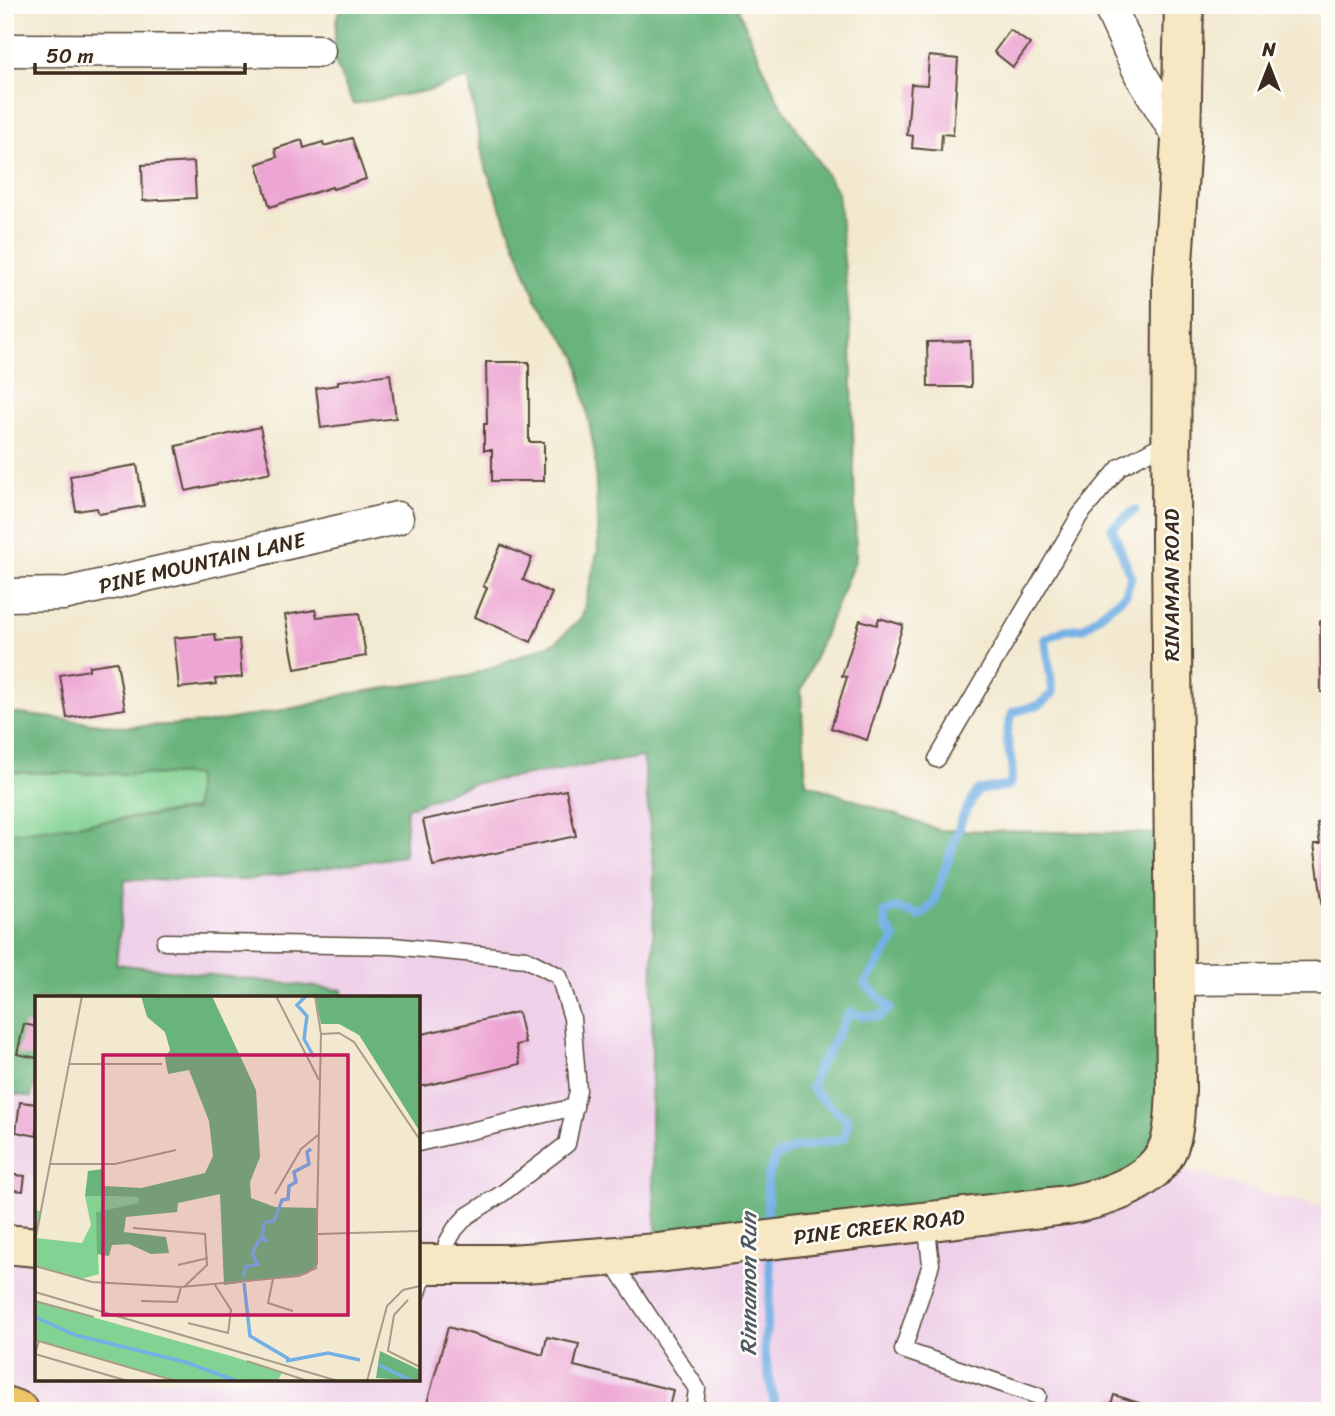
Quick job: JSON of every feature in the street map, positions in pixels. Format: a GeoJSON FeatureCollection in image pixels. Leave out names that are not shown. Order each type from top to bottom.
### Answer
{"type":"FeatureCollection","features":[{"type":"Feature","properties":{"kind":"highway"},"geometry":{"type":"LineString","coordinates":[[5,1406],[19,1411]]}},
{"type":"Feature","properties":{"kind":"street"},"geometry":{"type":"LineString","coordinates":[[1109,5],[1141,75],[1181,141]]}},
{"type":"Feature","properties":{"kind":"street","name":"RINAMAN ROAD"},"geometry":{"type":"LineString","coordinates":[[1160,1163],[1172,1138],[1174,1114],[1176,979],[1172,278],[1181,141],[1184,5]]}},
{"type":"Feature","properties":{"kind":"street"},"geometry":{"type":"LineString","coordinates":[[5,50],[320,51]]}},
{"type":"Feature","properties":{"kind":"street","name":"PINE MOUNTAIN LANE"},"geometry":{"type":"LineString","coordinates":[[5,595],[64,594],[397,518]]}},
{"type":"Feature","properties":{"kind":"street"},"geometry":{"type":"LineString","coordinates":[[1176,979],[1330,978]]}},
{"type":"Feature","properties":{"kind":"street","name":"PINE CREEK ROAD"},"geometry":{"type":"LineString","coordinates":[[426,1271],[735,1244],[1085,1202],[1116,1193],[1133,1184],[1160,1163]]}},
{"type":"Feature","properties":{"kind":"street"},"geometry":{"type":"LineString","coordinates":[[5,1244],[35,1247]]}},
{"type":"Feature","properties":{"kind":"lane"},"geometry":{"type":"LineString","coordinates":[[937,759],[1080,515],[1119,467],[1172,439]]}},
{"type":"Feature","properties":{"kind":"lane"},"geometry":{"type":"LineString","coordinates":[[165,942],[393,946],[526,959],[559,976],[572,1018],[578,1090],[567,1144],[503,1193],[467,1216],[455,1228],[426,1271]]}},
{"type":"Feature","properties":{"kind":"lane"},"geometry":{"type":"LineString","coordinates":[[420,1143],[575,1107]]}},
{"type":"Feature","properties":{"kind":"lane"},"geometry":{"type":"LineString","coordinates":[[926,1222],[931,1264],[903,1350],[1038,1396]]}},
{"type":"Feature","properties":{"kind":"lane"},"geometry":{"type":"LineString","coordinates":[[610,1257],[696,1389],[694,1411]]}},
{"type":"Feature","properties":{"kind":"shaded area"},"geometry":{"type":"Polygon","coordinates":[[[644,757],[654,869],[1160,1163],[1265,1194],[1330,1208],[1330,1411],[19,1411],[5,1406],[5,1092],[31,1097],[35,1082],[35,1381],[420,1381],[420,996],[342,996],[341,990],[116,964],[125,880],[246,880],[404,856],[407,808],[471,784],[644,757]]]}},
{"type":"Feature","properties":{"kind":"green space"},"geometry":{"type":"Polygon","coordinates":[[[344,5],[736,5],[777,98],[838,192],[851,341],[856,558],[801,691],[806,783],[939,830],[1174,834],[1176,1090],[1133,1184],[658,1253],[651,1138],[654,869],[643,757],[471,784],[407,808],[404,856],[246,880],[125,880],[116,964],[342,990],[343,996],[35,996],[35,1082],[31,1097],[5,1092],[5,834],[195,810],[196,775],[5,772],[5,700],[6,712],[123,727],[209,723],[305,706],[347,694],[469,676],[556,642],[582,617],[598,549],[595,455],[577,357],[536,299],[484,163],[468,78],[431,90],[353,104],[333,57],[337,16],[344,5]]]}},
{"type":"Feature","properties":{"kind":"green space"},"geometry":{"type":"Polygon","coordinates":[[[5,772],[196,775],[196,809],[5,834],[5,772]]]}},
{"type":"Feature","properties":{"kind":"building"},"geometry":{"type":"Polygon","coordinates":[[[1010,30],[1030,44],[1013,67],[994,52],[1010,30]]]}},
{"type":"Feature","properties":{"kind":"building"},"geometry":{"type":"Polygon","coordinates":[[[929,56],[958,59],[953,135],[942,134],[941,151],[912,148],[913,136],[907,135],[911,84],[927,85],[929,56]]]}},
{"type":"Feature","properties":{"kind":"building"},"geometry":{"type":"Polygon","coordinates":[[[352,138],[366,179],[270,207],[257,164],[277,157],[275,149],[302,140],[304,148],[323,142],[324,146],[352,138]]]}},
{"type":"Feature","properties":{"kind":"building"},"geometry":{"type":"Polygon","coordinates":[[[194,162],[196,198],[143,201],[142,165],[194,162]]]}},
{"type":"Feature","properties":{"kind":"building"},"geometry":{"type":"Polygon","coordinates":[[[970,341],[971,387],[928,387],[927,342],[970,341]]]}},
{"type":"Feature","properties":{"kind":"building"},"geometry":{"type":"Polygon","coordinates":[[[486,362],[529,362],[529,442],[544,442],[544,481],[492,481],[492,450],[484,450],[484,424],[487,424],[486,362]]]}},
{"type":"Feature","properties":{"kind":"building"},"geometry":{"type":"Polygon","coordinates":[[[390,374],[396,418],[321,428],[316,388],[338,385],[338,381],[390,374]]]}},
{"type":"Feature","properties":{"kind":"building"},"geometry":{"type":"Polygon","coordinates":[[[260,427],[271,472],[186,491],[176,446],[260,427]]]}},
{"type":"Feature","properties":{"kind":"building"},"geometry":{"type":"Polygon","coordinates":[[[137,465],[144,506],[99,514],[97,508],[76,511],[70,476],[137,465]]]}},
{"type":"Feature","properties":{"kind":"building"},"geometry":{"type":"Polygon","coordinates":[[[501,545],[532,558],[523,580],[552,593],[531,642],[475,617],[487,588],[483,586],[501,545]]]}},
{"type":"Feature","properties":{"kind":"building"},"geometry":{"type":"Polygon","coordinates":[[[315,610],[317,617],[359,613],[366,656],[295,669],[285,615],[315,610]]]}},
{"type":"Feature","properties":{"kind":"building"},"geometry":{"type":"Polygon","coordinates":[[[879,618],[903,625],[867,740],[831,728],[847,677],[842,676],[860,620],[877,625],[879,618]]]}},
{"type":"Feature","properties":{"kind":"building"},"geometry":{"type":"Polygon","coordinates":[[[1330,620],[1330,692],[1321,692],[1320,621],[1330,620]]]}},
{"type":"Feature","properties":{"kind":"building"},"geometry":{"type":"Polygon","coordinates":[[[215,634],[216,641],[239,639],[242,677],[215,679],[216,684],[179,688],[174,638],[215,634]]]}},
{"type":"Feature","properties":{"kind":"building"},"geometry":{"type":"Polygon","coordinates":[[[117,662],[125,709],[67,718],[60,675],[89,670],[89,666],[117,662]]]}},
{"type":"Feature","properties":{"kind":"building"},"geometry":{"type":"Polygon","coordinates":[[[566,790],[576,836],[433,866],[423,820],[566,790]]]}},
{"type":"Feature","properties":{"kind":"building"},"geometry":{"type":"Polygon","coordinates":[[[1330,821],[1330,913],[1324,914],[1314,844],[1320,844],[1317,823],[1330,821]]]}},
{"type":"Feature","properties":{"kind":"building"},"geometry":{"type":"Polygon","coordinates":[[[518,1012],[525,1043],[516,1045],[520,1064],[420,1087],[420,1035],[518,1012]]]}},
{"type":"Feature","properties":{"kind":"building"},"geometry":{"type":"Polygon","coordinates":[[[24,1024],[35,1027],[35,1058],[17,1054],[24,1024]]]}},
{"type":"Feature","properties":{"kind":"building"},"geometry":{"type":"Polygon","coordinates":[[[20,1102],[35,1104],[35,1136],[16,1132],[20,1102]]]}},
{"type":"Feature","properties":{"kind":"building"},"geometry":{"type":"Polygon","coordinates":[[[5,1174],[25,1176],[23,1191],[5,1189],[5,1174]]]}},
{"type":"Feature","properties":{"kind":"building"},"geometry":{"type":"Polygon","coordinates":[[[448,1327],[543,1355],[547,1337],[579,1344],[574,1366],[673,1390],[668,1411],[440,1411],[426,1407],[448,1327]]]}},
{"type":"Feature","properties":{"kind":"building"},"geometry":{"type":"Polygon","coordinates":[[[1114,1395],[1161,1410],[1161,1411],[1109,1411],[1114,1395]]]}},
{"type":"Feature","properties":{"kind":"waterway"},"geometry":{"type":"LineString","coordinates":[[1150,5],[1154,12]]}},
{"type":"Feature","properties":{"kind":"waterway","name":"Rinnamon Run"},"geometry":{"type":"LineString","coordinates":[[768,1233],[767,1178],[776,1157],[792,1149],[844,1138],[848,1120],[819,1097],[811,1087],[817,1070],[850,1012],[863,1016],[880,1016],[890,1008],[865,984],[895,938],[885,925],[885,912],[898,908],[920,916],[933,904],[963,816],[978,790],[1009,786],[1012,766],[1007,735],[1013,712],[1039,705],[1053,693],[1045,639],[1065,630],[1084,628],[1126,594],[1131,577],[1112,528],[1135,510]]}},
{"type":"Feature","properties":{"kind":"waterway","name":"Rinnamon Run"},"geometry":{"type":"LineString","coordinates":[[769,1250],[771,1281],[764,1351],[776,1411]]}}]}
